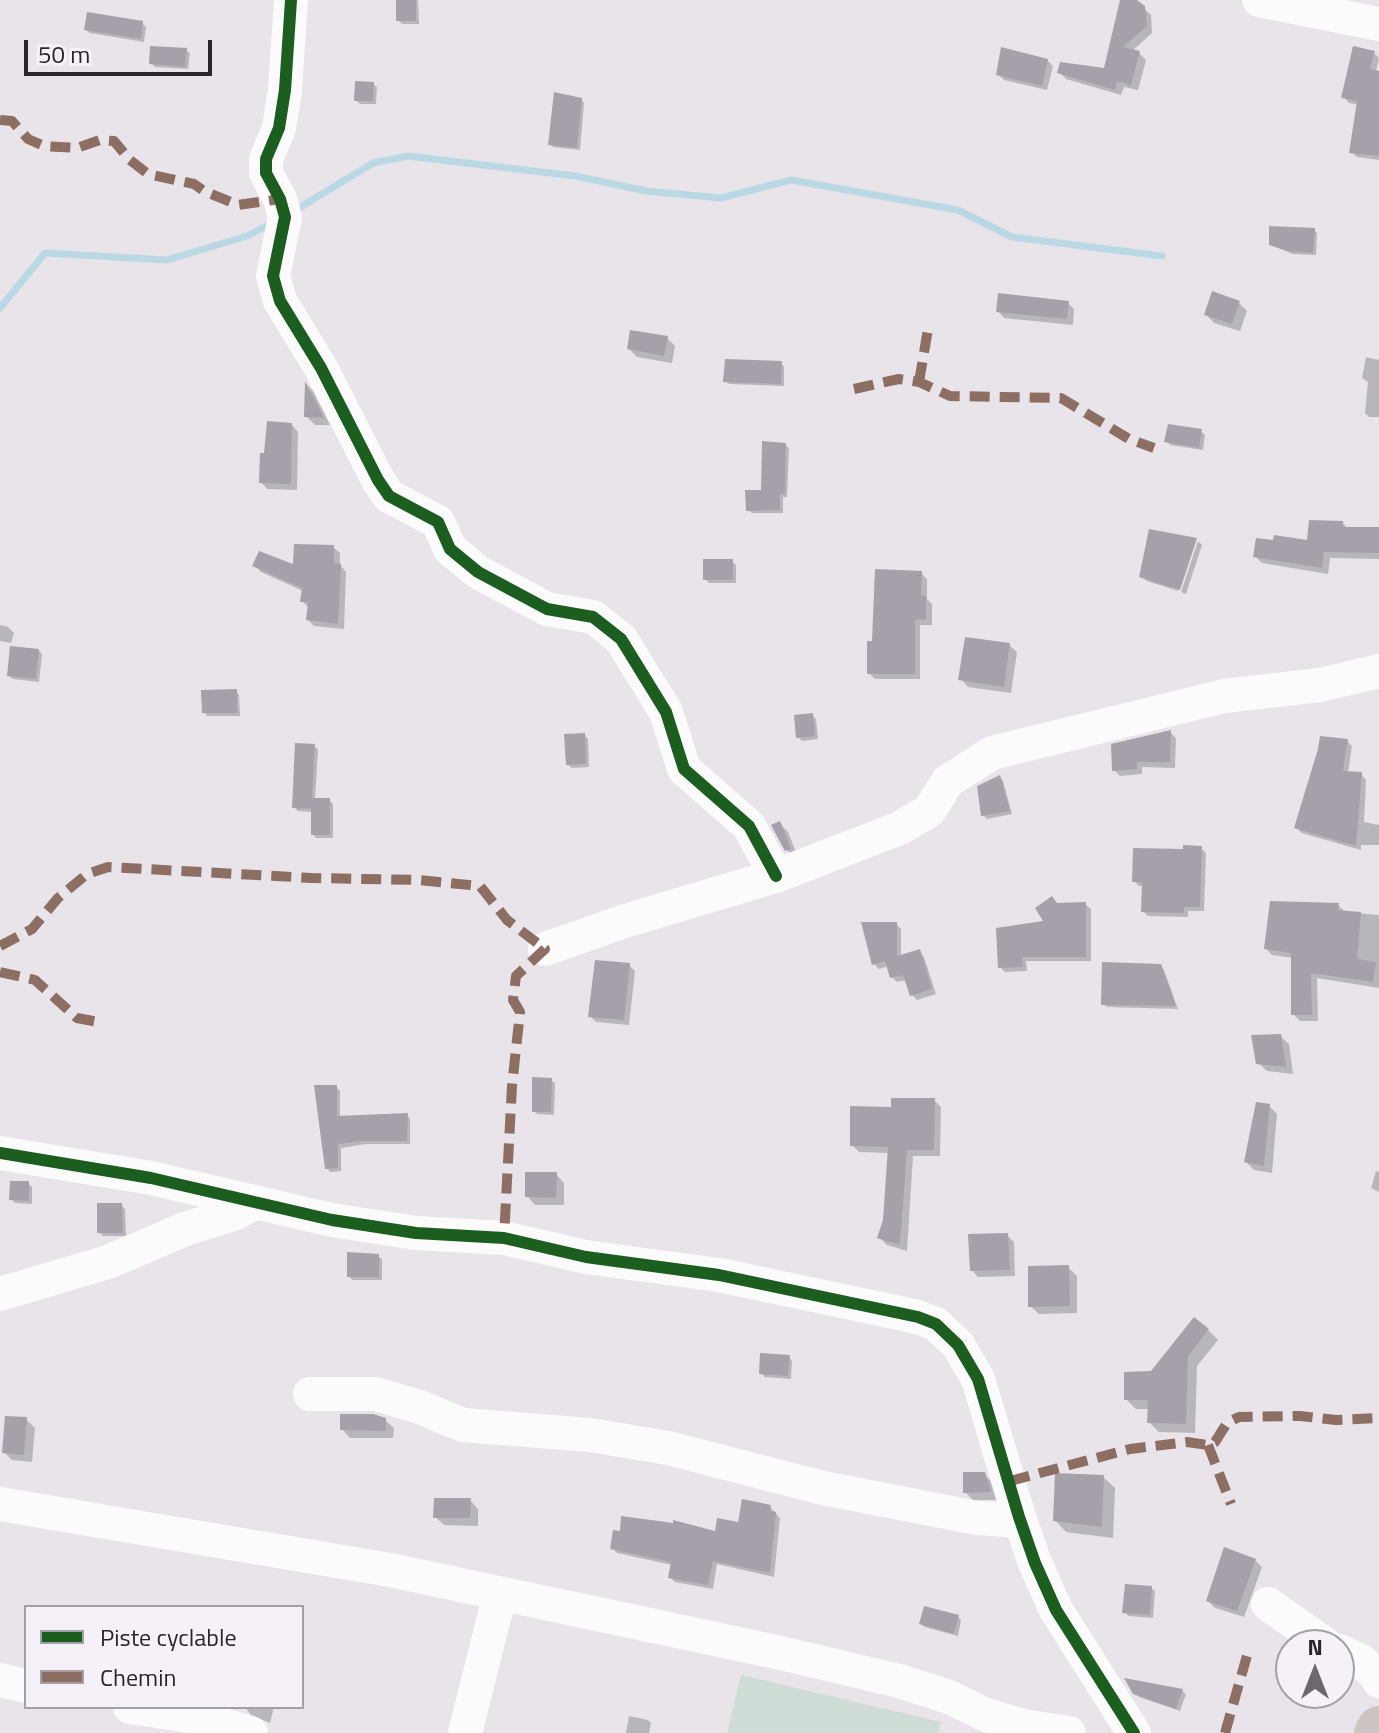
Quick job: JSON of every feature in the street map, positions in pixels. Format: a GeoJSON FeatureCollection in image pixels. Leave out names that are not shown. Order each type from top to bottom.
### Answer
{"type":"FeatureCollection","features":[{"type":"Feature","properties":{"kind":"street"},"geometry":{"type":"LineString","coordinates":[[291,0],[285,90],[279,128],[266,159],[266,173],[280,199],[285,217],[273,276],[280,301],[321,368],[378,480],[389,496],[438,522],[450,549],[478,572],[547,609],[593,617],[621,639],[666,712],[684,769],[749,826],[776,876]]}},
{"type":"Feature","properties":{"kind":"street"},"geometry":{"type":"LineString","coordinates":[[1259,0],[1379,24]]}},
{"type":"Feature","properties":{"kind":"street"},"geometry":{"type":"LineString","coordinates":[[545,949],[628,920],[776,876],[900,828],[929,811],[948,781],[992,753],[1224,696],[1320,685],[1379,671]]}},
{"type":"Feature","properties":{"kind":"street"},"geometry":{"type":"LineString","coordinates":[[0,1153],[151,1178],[332,1220],[416,1233],[504,1238],[586,1257],[719,1275],[918,1317],[936,1324],[958,1345],[978,1379],[1019,1517],[1056,1610],[1134,1733]]}},
{"type":"Feature","properties":{"kind":"street"},"geometry":{"type":"LineString","coordinates":[[0,1294],[108,1262],[185,1229],[236,1213],[254,1203]]}},
{"type":"Feature","properties":{"kind":"street"},"geometry":{"type":"LineString","coordinates":[[310,1394],[376,1394],[417,1406],[463,1425],[590,1435],[668,1448],[823,1488],[977,1518],[1007,1520],[1019,1517]]}},
{"type":"Feature","properties":{"kind":"street"},"geometry":{"type":"LineString","coordinates":[[0,1504],[390,1570],[781,1653],[899,1681],[949,1697],[986,1715],[1024,1726],[1069,1733]]}},
{"type":"Feature","properties":{"kind":"street"},"geometry":{"type":"LineString","coordinates":[[465,1733],[500,1594]]}},
{"type":"Feature","properties":{"kind":"street"},"geometry":{"type":"LineString","coordinates":[[1268,1604],[1303,1629]]}},
{"type":"Feature","properties":{"kind":"street"},"geometry":{"type":"LineString","coordinates":[[1355,1658],[1379,1681]]}},
{"type":"Feature","properties":{"kind":"street"},"geometry":{"type":"LineString","coordinates":[[0,1680],[24,1686]]}},
{"type":"Feature","properties":{"kind":"street"},"geometry":{"type":"LineString","coordinates":[[143,1709],[196,1717],[251,1733]]}},
{"type":"Feature","properties":{"kind":"shaded area"},"geometry":{"type":"Polygon","coordinates":[[[741,1675],[941,1722],[938,1733],[727,1733],[741,1675]]]}},
{"type":"Feature","properties":{"kind":"building"},"geometry":{"type":"Polygon","coordinates":[[[396,0],[416,0],[416,21],[396,21],[396,0]]]}},
{"type":"Feature","properties":{"kind":"building"},"geometry":{"type":"Polygon","coordinates":[[[1120,0],[1137,0],[1145,6],[1147,26],[1123,47],[1140,51],[1131,85],[1117,81],[1115,90],[1057,73],[1060,62],[1104,68],[1120,0]]]}},
{"type":"Feature","properties":{"kind":"building"},"geometry":{"type":"Polygon","coordinates":[[[87,12],[143,21],[141,39],[84,30],[87,12]]]}},
{"type":"Feature","properties":{"kind":"building"},"geometry":{"type":"Polygon","coordinates":[[[150,46],[187,48],[185,67],[149,64],[150,46]]]}},
{"type":"Feature","properties":{"kind":"building"},"geometry":{"type":"Polygon","coordinates":[[[1353,46],[1375,51],[1370,69],[1379,71],[1379,156],[1349,153],[1357,101],[1341,98],[1353,46]]]}},
{"type":"Feature","properties":{"kind":"building"},"geometry":{"type":"Polygon","coordinates":[[[1001,47],[1048,59],[1042,86],[996,75],[1001,47]]]}},
{"type":"Feature","properties":{"kind":"building"},"geometry":{"type":"Polygon","coordinates":[[[355,81],[374,82],[373,101],[354,101],[355,81]]]}},
{"type":"Feature","properties":{"kind":"building"},"geometry":{"type":"Polygon","coordinates":[[[554,92],[582,98],[577,148],[548,145],[554,92]]]}},
{"type":"Feature","properties":{"kind":"building"},"geometry":{"type":"Polygon","coordinates":[[[1269,226],[1315,228],[1313,253],[1287,251],[1269,245],[1269,226]]]}},
{"type":"Feature","properties":{"kind":"building"},"geometry":{"type":"Polygon","coordinates":[[[1212,291],[1240,301],[1232,324],[1204,315],[1212,291]]]}},
{"type":"Feature","properties":{"kind":"building"},"geometry":{"type":"Polygon","coordinates":[[[998,293],[1069,301],[1067,319],[996,312],[998,293]]]}},
{"type":"Feature","properties":{"kind":"building"},"geometry":{"type":"Polygon","coordinates":[[[630,330],[668,336],[664,356],[627,349],[630,330]]]}},
{"type":"Feature","properties":{"kind":"building"},"geometry":{"type":"Polygon","coordinates":[[[725,359],[782,361],[781,384],[723,382],[725,359]]]}},
{"type":"Feature","properties":{"kind":"building"},"geometry":{"type":"Polygon","coordinates":[[[305,381],[324,418],[304,417],[305,381]]]}},
{"type":"Feature","properties":{"kind":"building"},"geometry":{"type":"Polygon","coordinates":[[[267,421],[292,423],[291,484],[259,483],[260,453],[264,453],[267,421]]]}},
{"type":"Feature","properties":{"kind":"building"},"geometry":{"type":"Polygon","coordinates":[[[1168,424],[1202,429],[1199,448],[1164,442],[1168,424]]]}},
{"type":"Feature","properties":{"kind":"building"},"geometry":{"type":"Polygon","coordinates":[[[762,441],[786,443],[785,494],[780,494],[780,510],[746,511],[745,490],[761,490],[762,441]]]}},
{"type":"Feature","properties":{"kind":"building"},"geometry":{"type":"Polygon","coordinates":[[[1309,520],[1343,521],[1343,527],[1379,527],[1379,553],[1324,552],[1322,568],[1253,557],[1256,538],[1273,540],[1274,535],[1307,540],[1309,520]]]}},
{"type":"Feature","properties":{"kind":"building"},"geometry":{"type":"Polygon","coordinates":[[[1149,529],[1197,538],[1180,590],[1139,577],[1149,529]]]}},
{"type":"Feature","properties":{"kind":"building"},"geometry":{"type":"Polygon","coordinates":[[[294,544],[334,545],[334,563],[341,564],[338,624],[306,620],[308,602],[300,602],[302,588],[252,566],[259,551],[293,564],[294,544]]]}},
{"type":"Feature","properties":{"kind":"building"},"geometry":{"type":"Polygon","coordinates":[[[703,559],[733,559],[733,580],[703,580],[703,559]]]}},
{"type":"Feature","properties":{"kind":"building"},"geometry":{"type":"Polygon","coordinates":[[[875,569],[922,571],[921,596],[926,596],[926,619],[915,620],[915,674],[867,674],[867,641],[872,641],[875,569]]]}},
{"type":"Feature","properties":{"kind":"building"},"geometry":{"type":"Polygon","coordinates":[[[965,637],[1010,643],[1004,687],[958,680],[965,637]]]}},
{"type":"Feature","properties":{"kind":"building"},"geometry":{"type":"Polygon","coordinates":[[[10,646],[39,649],[36,679],[7,676],[10,646]]]}},
{"type":"Feature","properties":{"kind":"building"},"geometry":{"type":"Polygon","coordinates":[[[237,689],[237,713],[202,713],[201,690],[237,689]]]}},
{"type":"Feature","properties":{"kind":"building"},"geometry":{"type":"Polygon","coordinates":[[[813,713],[815,736],[796,738],[794,715],[813,713]]]}},
{"type":"Feature","properties":{"kind":"building"},"geometry":{"type":"Polygon","coordinates":[[[1171,730],[1170,762],[1137,762],[1137,769],[1112,771],[1111,744],[1171,730]]]}},
{"type":"Feature","properties":{"kind":"building"},"geometry":{"type":"Polygon","coordinates":[[[585,733],[586,764],[566,765],[564,734],[585,733]]]}},
{"type":"Feature","properties":{"kind":"building"},"geometry":{"type":"Polygon","coordinates":[[[1320,736],[1348,739],[1343,771],[1362,772],[1356,846],[1294,828],[1320,736]]]}},
{"type":"Feature","properties":{"kind":"building"},"geometry":{"type":"Polygon","coordinates":[[[295,743],[315,744],[312,798],[330,798],[330,835],[311,835],[311,809],[292,808],[295,743]]]}},
{"type":"Feature","properties":{"kind":"building"},"geometry":{"type":"Polygon","coordinates":[[[1000,775],[1010,811],[981,816],[977,786],[1000,775]]]}},
{"type":"Feature","properties":{"kind":"building"},"geometry":{"type":"Polygon","coordinates":[[[780,821],[791,849],[785,851],[771,825],[780,821]]]}},
{"type":"Feature","properties":{"kind":"building"},"geometry":{"type":"Polygon","coordinates":[[[1183,845],[1202,846],[1200,907],[1184,907],[1184,913],[1141,912],[1142,882],[1132,882],[1133,848],[1183,849],[1183,845]]]}},
{"type":"Feature","properties":{"kind":"building"},"geometry":{"type":"Polygon","coordinates":[[[1052,896],[1057,903],[1086,902],[1086,957],[1022,957],[1023,967],[998,968],[996,928],[1043,921],[1035,908],[1052,896]]]}},
{"type":"Feature","properties":{"kind":"building"},"geometry":{"type":"Polygon","coordinates":[[[1270,901],[1339,903],[1338,910],[1361,912],[1357,959],[1376,962],[1373,982],[1311,973],[1312,1015],[1291,1015],[1291,953],[1264,949],[1270,901]]]}},
{"type":"Feature","properties":{"kind":"building"},"geometry":{"type":"Polygon","coordinates":[[[861,922],[897,922],[897,956],[920,949],[932,989],[910,996],[903,975],[890,978],[885,961],[872,965],[861,922]]]}},
{"type":"Feature","properties":{"kind":"building"},"geometry":{"type":"Polygon","coordinates":[[[595,960],[630,963],[624,1020],[588,1017],[595,960]]]}},
{"type":"Feature","properties":{"kind":"building"},"geometry":{"type":"Polygon","coordinates":[[[1102,962],[1161,964],[1176,1006],[1101,1005],[1102,962]]]}},
{"type":"Feature","properties":{"kind":"building"},"geometry":{"type":"Polygon","coordinates":[[[1281,1034],[1286,1067],[1256,1064],[1251,1035],[1281,1034]]]}},
{"type":"Feature","properties":{"kind":"building"},"geometry":{"type":"Polygon","coordinates":[[[532,1077],[552,1078],[551,1112],[532,1112],[532,1077]]]}},
{"type":"Feature","properties":{"kind":"building"},"geometry":{"type":"Polygon","coordinates":[[[314,1085],[337,1085],[337,1116],[408,1113],[407,1141],[338,1144],[338,1168],[325,1169],[314,1085]]]}},
{"type":"Feature","properties":{"kind":"building"},"geometry":{"type":"Polygon","coordinates":[[[891,1098],[935,1098],[934,1150],[907,1150],[900,1245],[877,1238],[883,1220],[888,1147],[850,1146],[850,1106],[891,1107],[891,1098]]]}},
{"type":"Feature","properties":{"kind":"building"},"geometry":{"type":"Polygon","coordinates":[[[1256,1102],[1270,1104],[1264,1166],[1244,1162],[1256,1102]]]}},
{"type":"Feature","properties":{"kind":"building"},"geometry":{"type":"Polygon","coordinates":[[[525,1172],[557,1172],[556,1198],[525,1197],[525,1172]]]}},
{"type":"Feature","properties":{"kind":"building"},"geometry":{"type":"Polygon","coordinates":[[[10,1181],[29,1181],[29,1201],[9,1200],[10,1181]]]}},
{"type":"Feature","properties":{"kind":"building"},"geometry":{"type":"Polygon","coordinates":[[[97,1203],[122,1203],[123,1233],[97,1233],[97,1203]]]}},
{"type":"Feature","properties":{"kind":"building"},"geometry":{"type":"Polygon","coordinates":[[[1008,1233],[1010,1270],[970,1271],[968,1234],[1008,1233]]]}},
{"type":"Feature","properties":{"kind":"building"},"geometry":{"type":"Polygon","coordinates":[[[347,1252],[379,1254],[379,1277],[347,1277],[347,1252]]]}},
{"type":"Feature","properties":{"kind":"building"},"geometry":{"type":"Polygon","coordinates":[[[1069,1265],[1070,1306],[1028,1307],[1028,1266],[1069,1265]]]}},
{"type":"Feature","properties":{"kind":"building"},"geometry":{"type":"Polygon","coordinates":[[[1194,1317],[1209,1329],[1188,1356],[1186,1424],[1147,1423],[1148,1400],[1124,1400],[1124,1372],[1151,1371],[1194,1317]]]}},
{"type":"Feature","properties":{"kind":"building"},"geometry":{"type":"Polygon","coordinates":[[[760,1353],[790,1355],[788,1376],[759,1374],[760,1353]]]}},
{"type":"Feature","properties":{"kind":"building"},"geometry":{"type":"Polygon","coordinates":[[[340,1414],[373,1414],[386,1418],[386,1431],[340,1430],[340,1414]]]}},
{"type":"Feature","properties":{"kind":"building"},"geometry":{"type":"Polygon","coordinates":[[[5,1416],[27,1417],[24,1455],[2,1453],[5,1416]]]}},
{"type":"Feature","properties":{"kind":"building"},"geometry":{"type":"Polygon","coordinates":[[[963,1472],[985,1472],[991,1492],[963,1493],[963,1472]]]}},
{"type":"Feature","properties":{"kind":"building"},"geometry":{"type":"Polygon","coordinates":[[[1055,1473],[1104,1475],[1102,1527],[1053,1521],[1055,1473]]]}},
{"type":"Feature","properties":{"kind":"building"},"geometry":{"type":"Polygon","coordinates":[[[434,1498],[471,1498],[470,1518],[433,1518],[434,1498]]]}},
{"type":"Feature","properties":{"kind":"building"},"geometry":{"type":"Polygon","coordinates":[[[742,1499],[771,1505],[770,1511],[776,1512],[770,1573],[713,1561],[708,1585],[668,1578],[671,1562],[610,1549],[613,1530],[620,1531],[621,1516],[673,1523],[673,1520],[715,1531],[717,1518],[738,1522],[742,1499]]]}},
{"type":"Feature","properties":{"kind":"building"},"geometry":{"type":"Polygon","coordinates":[[[1224,1547],[1256,1559],[1237,1611],[1206,1601],[1224,1547]]]}},
{"type":"Feature","properties":{"kind":"building"},"geometry":{"type":"Polygon","coordinates":[[[1125,1584],[1152,1586],[1150,1615],[1122,1613],[1125,1584]]]}},
{"type":"Feature","properties":{"kind":"building"},"geometry":{"type":"Polygon","coordinates":[[[924,1606],[959,1615],[954,1634],[919,1624],[924,1606]]]}},
{"type":"Feature","properties":{"kind":"building"},"geometry":{"type":"Polygon","coordinates":[[[1124,1678],[1183,1689],[1176,1709],[1133,1694],[1124,1678]]]}},
{"type":"Feature","properties":{"kind":"waterway"},"geometry":{"type":"LineString","coordinates":[[294,211],[373,163],[408,156],[575,176],[646,191],[721,198],[791,180],[958,210],[1012,237],[1162,256]]}},
{"type":"Feature","properties":{"kind":"waterway"},"geometry":{"type":"LineString","coordinates":[[0,308],[45,253],[167,260],[247,236],[272,223]]}},
{"type":"Feature","properties":{"kind":"marked path"},"geometry":{"type":"LineString","coordinates":[[0,120],[12,121],[28,139],[44,146],[77,148],[100,140],[114,141],[130,160],[148,174],[194,184],[238,205],[280,199]]}},
{"type":"Feature","properties":{"kind":"marked path"},"geometry":{"type":"LineString","coordinates":[[919,382],[928,329]]}},
{"type":"Feature","properties":{"kind":"marked path"},"geometry":{"type":"LineString","coordinates":[[854,389],[899,379],[919,382],[950,396],[1061,398],[1129,439],[1154,448]]}},
{"type":"Feature","properties":{"kind":"marked path"},"geometry":{"type":"LineString","coordinates":[[0,946],[32,929],[58,898],[87,874],[108,867],[312,878],[418,880],[480,886],[507,920],[545,949],[516,976],[513,1000],[520,1012],[512,1086],[504,1238]]}},
{"type":"Feature","properties":{"kind":"marked path"},"geometry":{"type":"LineString","coordinates":[[0,972],[35,980],[77,1018],[98,1022]]}},
{"type":"Feature","properties":{"kind":"marked path"},"geometry":{"type":"LineString","coordinates":[[1010,1481],[1130,1449],[1187,1442],[1208,1445],[1215,1442],[1227,1423],[1239,1417],[1379,1418]]}},
{"type":"Feature","properties":{"kind":"marked path"},"geometry":{"type":"LineString","coordinates":[[1208,1445],[1231,1504]]}},
{"type":"Feature","properties":{"kind":"marked path"},"geometry":{"type":"LineString","coordinates":[[1225,1733],[1248,1652]]}},
{"type":"Feature","properties":{"kind":"cycle path"},"geometry":{"type":"LineString","coordinates":[[291,0],[285,90],[279,128],[266,159],[266,173],[280,199],[285,217],[273,276],[280,301],[321,368],[378,480],[389,496],[438,522],[450,549],[478,572],[547,609],[593,617],[621,639],[666,712],[684,769],[749,826],[776,876]]}},
{"type":"Feature","properties":{"kind":"cycle path"},"geometry":{"type":"LineString","coordinates":[[0,1153],[151,1178],[332,1220],[416,1233],[504,1238],[586,1257],[719,1275],[918,1317],[936,1324],[958,1345],[978,1379],[1019,1517],[1056,1610],[1134,1733]]}}]}
